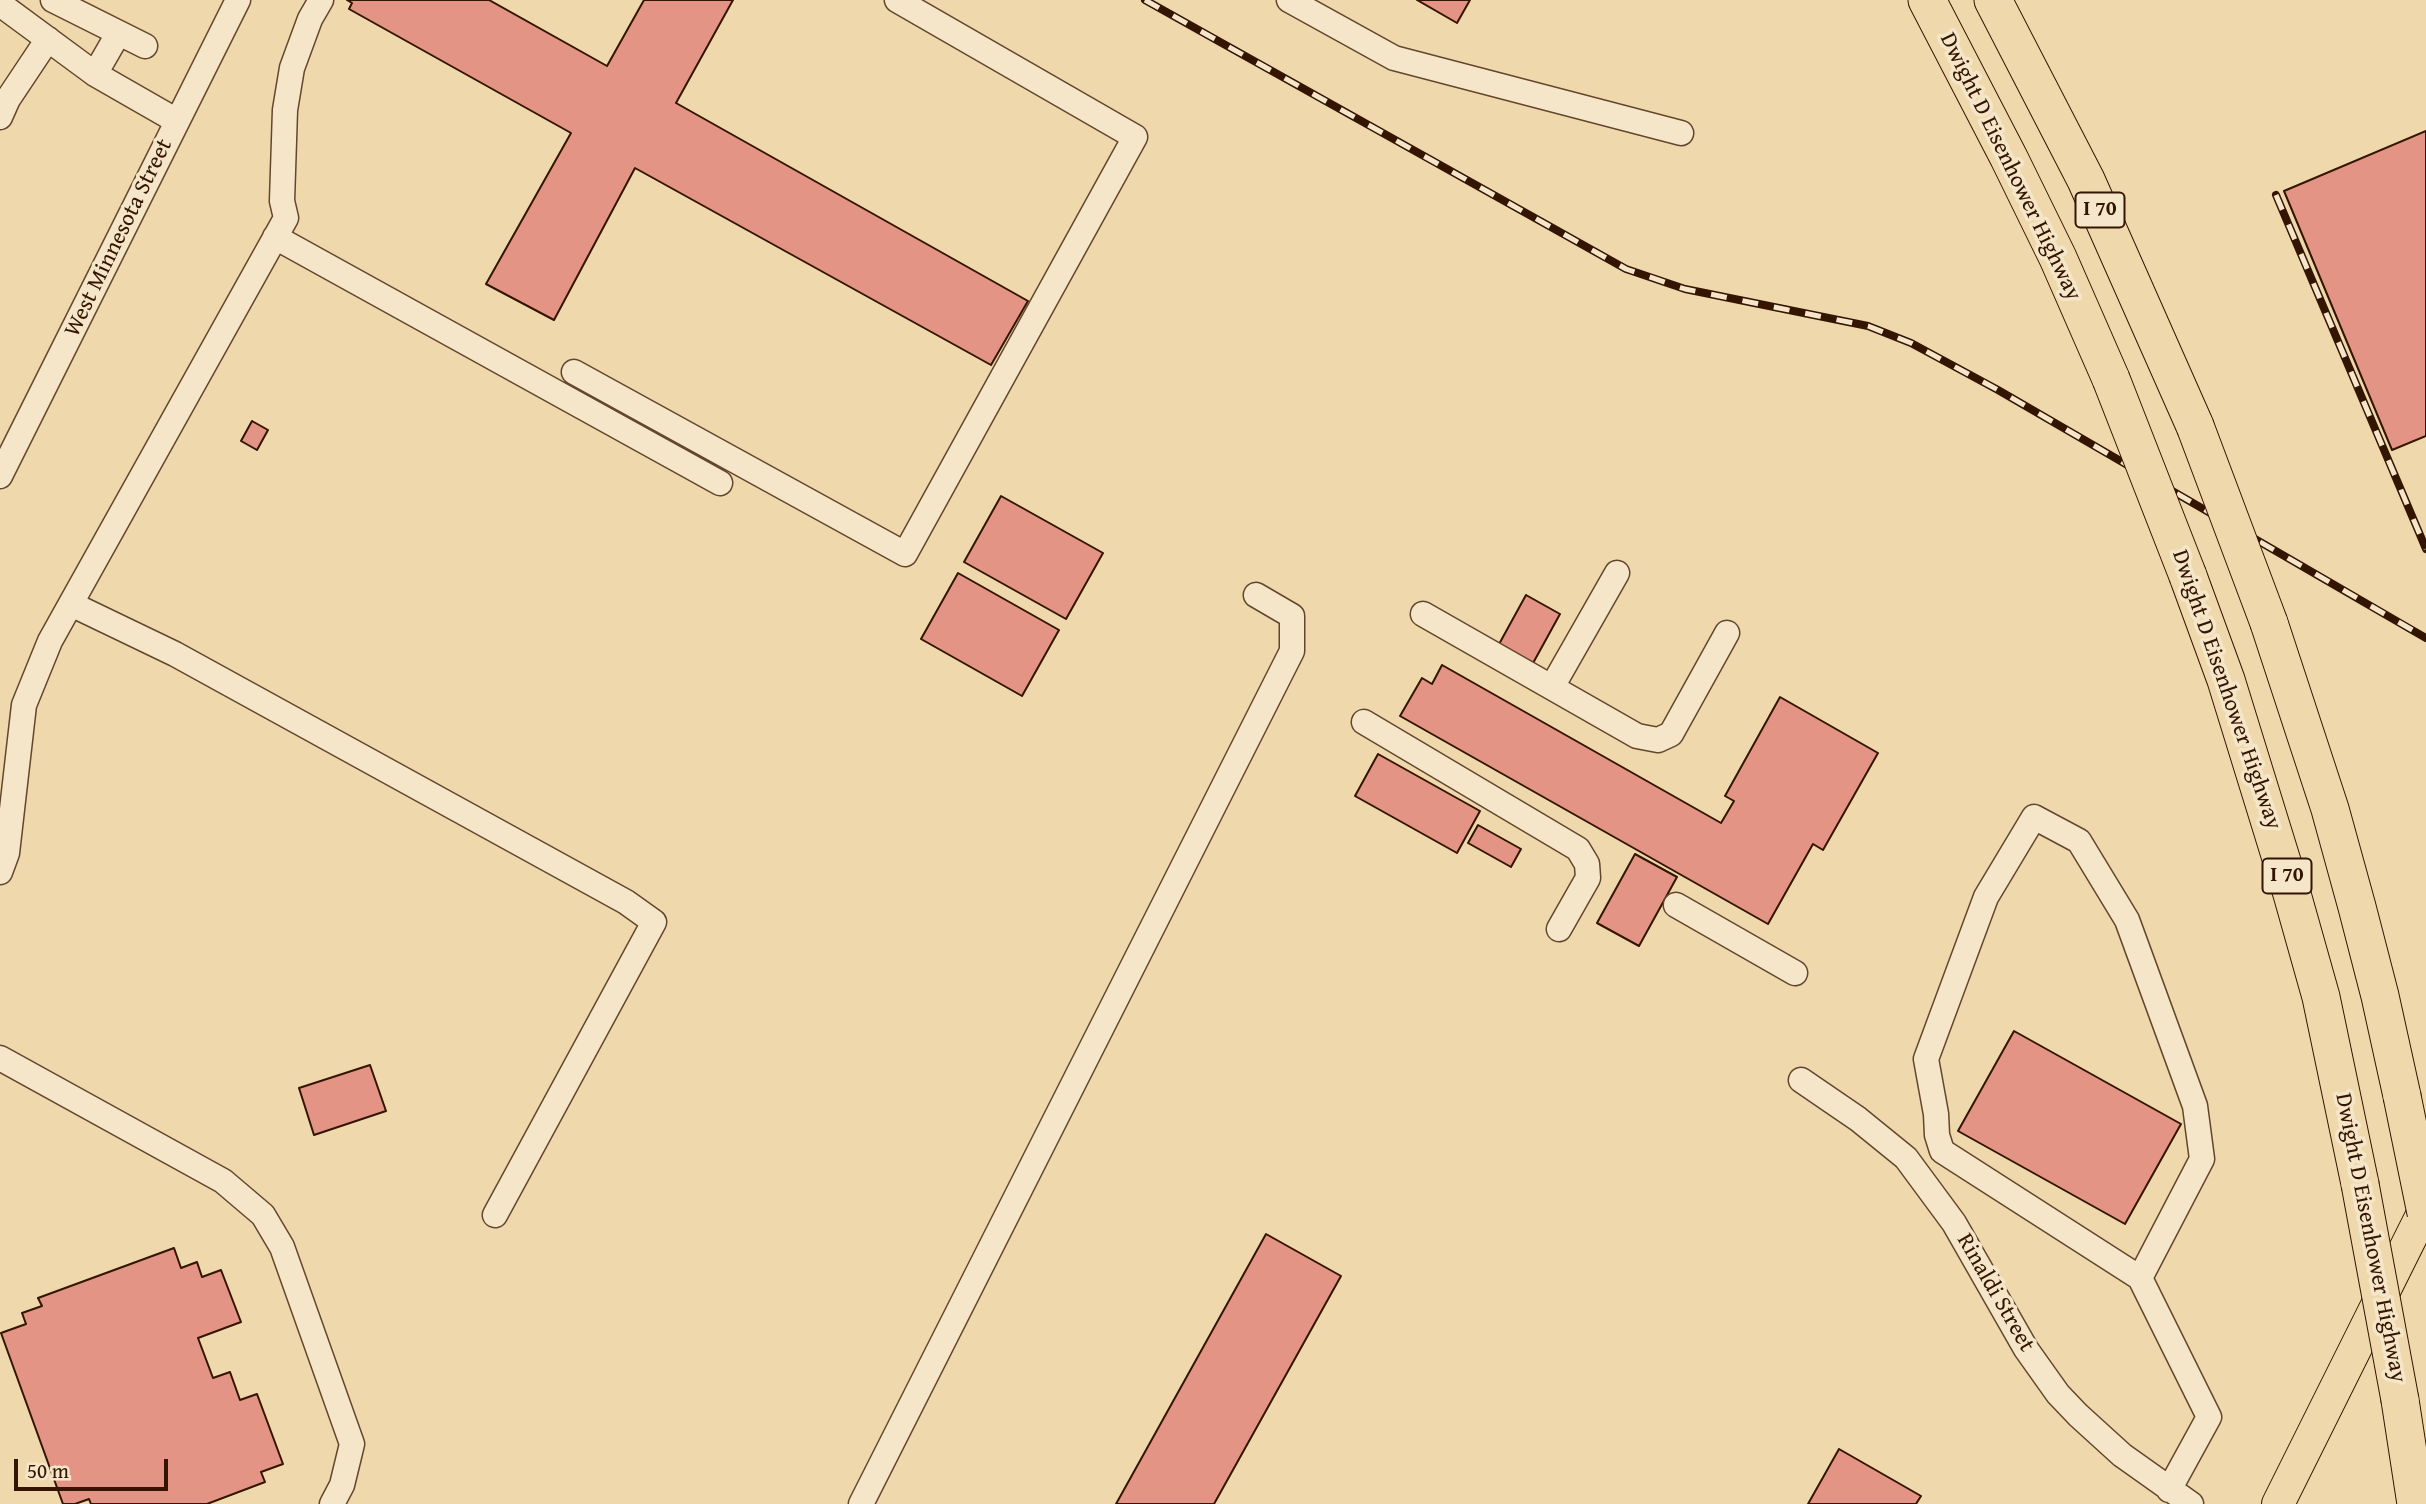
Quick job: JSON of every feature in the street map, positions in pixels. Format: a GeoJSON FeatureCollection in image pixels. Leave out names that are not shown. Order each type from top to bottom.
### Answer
{"type":"FeatureCollection","features":[{"type":"Feature","properties":{"kind":"highway","name":"Dwight D Eisenhower Highway"},"geometry":{"type":"LineString","coordinates":[[1927,0],[2058,258],[2111,379],[2188,576],[2234,705],[2321,997],[2360,1184],[2400,1400],[2416,1504]]}},
{"type":"Feature","properties":{"kind":"highway","name":"I 70"},"geometry":{"type":"LineString","coordinates":[[1993,0],[2086,180],[2151,323],[2195,426],[2269,623],[2330,809],[2381,996],[2426,1210]]}},
{"type":"Feature","properties":{"kind":"main road"},"geometry":{"type":"LineString","coordinates":[[2278,1504],[2426,1210]]}},
{"type":"Feature","properties":{"kind":"street"},"geometry":{"type":"LineString","coordinates":[[53,0],[145,47]]}},
{"type":"Feature","properties":{"kind":"street","name":"West Minnesota Street"},"geometry":{"type":"LineString","coordinates":[[0,476],[238,0]]}},
{"type":"Feature","properties":{"kind":"street"},"geometry":{"type":"LineString","coordinates":[[0,872],[7,853],[24,705],[50,641],[286,218],[282,201],[285,110],[292,68],[310,19],[321,0]]}},
{"type":"Feature","properties":{"kind":"street"},"geometry":{"type":"LineString","coordinates":[[574,372],[905,554],[1135,137],[897,0]]}},
{"type":"Feature","properties":{"kind":"street"},"geometry":{"type":"LineString","coordinates":[[1289,0],[1394,58],[1681,134]]}},
{"type":"Feature","properties":{"kind":"street"},"geometry":{"type":"LineString","coordinates":[[9,4],[48,39],[95,74],[177,121]]}},
{"type":"Feature","properties":{"kind":"street"},"geometry":{"type":"LineString","coordinates":[[95,74],[118,34]]}},
{"type":"Feature","properties":{"kind":"street"},"geometry":{"type":"LineString","coordinates":[[0,117],[8,99],[48,39]]}},
{"type":"Feature","properties":{"kind":"street"},"geometry":{"type":"LineString","coordinates":[[275,237],[720,483]]}},
{"type":"Feature","properties":{"kind":"street"},"geometry":{"type":"LineString","coordinates":[[1552,687],[1617,573]]}},
{"type":"Feature","properties":{"kind":"street"},"geometry":{"type":"LineString","coordinates":[[861,1504],[1292,651],[1292,616],[1256,595]]}},
{"type":"Feature","properties":{"kind":"street"},"geometry":{"type":"LineString","coordinates":[[71,604],[175,654],[626,902],[654,922],[495,1215]]}},
{"type":"Feature","properties":{"kind":"street"},"geometry":{"type":"LineString","coordinates":[[1423,614],[1637,736],[1658,740],[1671,734],[1727,634]]}},
{"type":"Feature","properties":{"kind":"street"},"geometry":{"type":"LineString","coordinates":[[1364,722],[1578,849],[1587,864],[1588,878],[1559,929]]}},
{"type":"Feature","properties":{"kind":"street"},"geometry":{"type":"LineString","coordinates":[[2140,1278],[2203,1159],[2194,1106],[2127,920],[2079,841],[2034,817],[1986,897],[1926,1059],[1937,1135],[1942,1150],[2140,1278],[2209,1417],[2169,1490]]}},
{"type":"Feature","properties":{"kind":"street"},"geometry":{"type":"LineString","coordinates":[[1676,905],[1795,973]]}},
{"type":"Feature","properties":{"kind":"street"},"geometry":{"type":"LineString","coordinates":[[0,1058],[222,1181],[263,1214],[282,1247],[352,1444],[342,1485],[332,1504]]}},
{"type":"Feature","properties":{"kind":"street","name":"Rinaldi Street"},"geometry":{"type":"LineString","coordinates":[[1801,1080],[1858,1119],[1906,1158],[1954,1223],[2026,1349],[2058,1394],[2107,1442],[2191,1504]]}},
{"type":"Feature","properties":{"kind":"street"},"geometry":{"type":"LineString","coordinates":[[1914,1168],[1942,1150]]}},
{"type":"Feature","properties":{"kind":"building"},"geometry":{"type":"Polygon","coordinates":[[[347,0],[489,0],[607,66],[644,0],[733,0],[676,103],[1028,301],[991,365],[635,168],[554,320],[486,284],[571,133],[349,9],[352,3],[347,0]]]}},
{"type":"Feature","properties":{"kind":"building"},"geometry":{"type":"Polygon","coordinates":[[[1417,0],[1470,0],[1457,23],[1417,0]]]}},
{"type":"Feature","properties":{"kind":"building"},"geometry":{"type":"Polygon","coordinates":[[[2426,131],[2426,436],[2392,450],[2284,191],[2426,131]]]}},
{"type":"Feature","properties":{"kind":"building"},"geometry":{"type":"Polygon","coordinates":[[[252,421],[268,430],[257,450],[241,441],[252,421]]]}},
{"type":"Feature","properties":{"kind":"building"},"geometry":{"type":"Polygon","coordinates":[[[1001,496],[1103,553],[1066,619],[964,562],[1001,496]]]}},
{"type":"Feature","properties":{"kind":"building"},"geometry":{"type":"Polygon","coordinates":[[[958,573],[1059,630],[1022,696],[921,639],[958,573]]]}},
{"type":"Feature","properties":{"kind":"building"},"geometry":{"type":"Polygon","coordinates":[[[1526,595],[1560,614],[1532,665],[1498,646],[1526,595]]]}},
{"type":"Feature","properties":{"kind":"building"},"geometry":{"type":"Polygon","coordinates":[[[1442,665],[1721,823],[1734,801],[1725,796],[1780,697],[1878,753],[1823,850],[1813,844],[1768,924],[1400,716],[1422,678],[1432,684],[1442,665]]]}},
{"type":"Feature","properties":{"kind":"building"},"geometry":{"type":"Polygon","coordinates":[[[1378,754],[1480,811],[1457,853],[1355,796],[1378,754]]]}},
{"type":"Feature","properties":{"kind":"building"},"geometry":{"type":"Polygon","coordinates":[[[1478,825],[1521,849],[1511,867],[1468,843],[1478,825]]]}},
{"type":"Feature","properties":{"kind":"building"},"geometry":{"type":"Polygon","coordinates":[[[1635,854],[1677,877],[1639,946],[1597,923],[1635,854]]]}},
{"type":"Feature","properties":{"kind":"building"},"geometry":{"type":"Polygon","coordinates":[[[2014,1031],[2181,1124],[2125,1224],[1958,1131],[2014,1031]]]}},
{"type":"Feature","properties":{"kind":"building"},"geometry":{"type":"Polygon","coordinates":[[[370,1065],[386,1111],[314,1135],[299,1088],[370,1065]]]}},
{"type":"Feature","properties":{"kind":"building"},"geometry":{"type":"Polygon","coordinates":[[[1266,1234],[1341,1276],[1214,1504],[1116,1504],[1266,1234]]]}},
{"type":"Feature","properties":{"kind":"building"},"geometry":{"type":"Polygon","coordinates":[[[174,1248],[181,1268],[197,1262],[202,1277],[221,1270],[241,1322],[198,1338],[213,1378],[230,1372],[240,1400],[257,1394],[283,1464],[261,1472],[265,1482],[207,1504],[91,1504],[89,1499],[75,1504],[63,1504],[1,1333],[26,1324],[22,1313],[42,1306],[38,1298],[174,1248]]]}},
{"type":"Feature","properties":{"kind":"building"},"geometry":{"type":"Polygon","coordinates":[[[1839,1449],[1921,1496],[1916,1504],[1808,1504],[1839,1449]]]}},
{"type":"Feature","properties":{"kind":"railway"},"geometry":{"type":"LineString","coordinates":[[1145,0],[1626,269],[1685,289],[1868,326],[1911,343],[1998,390],[2426,638]]}},
{"type":"Feature","properties":{"kind":"railway"},"geometry":{"type":"LineString","coordinates":[[2276,195],[2426,549]]}}]}
